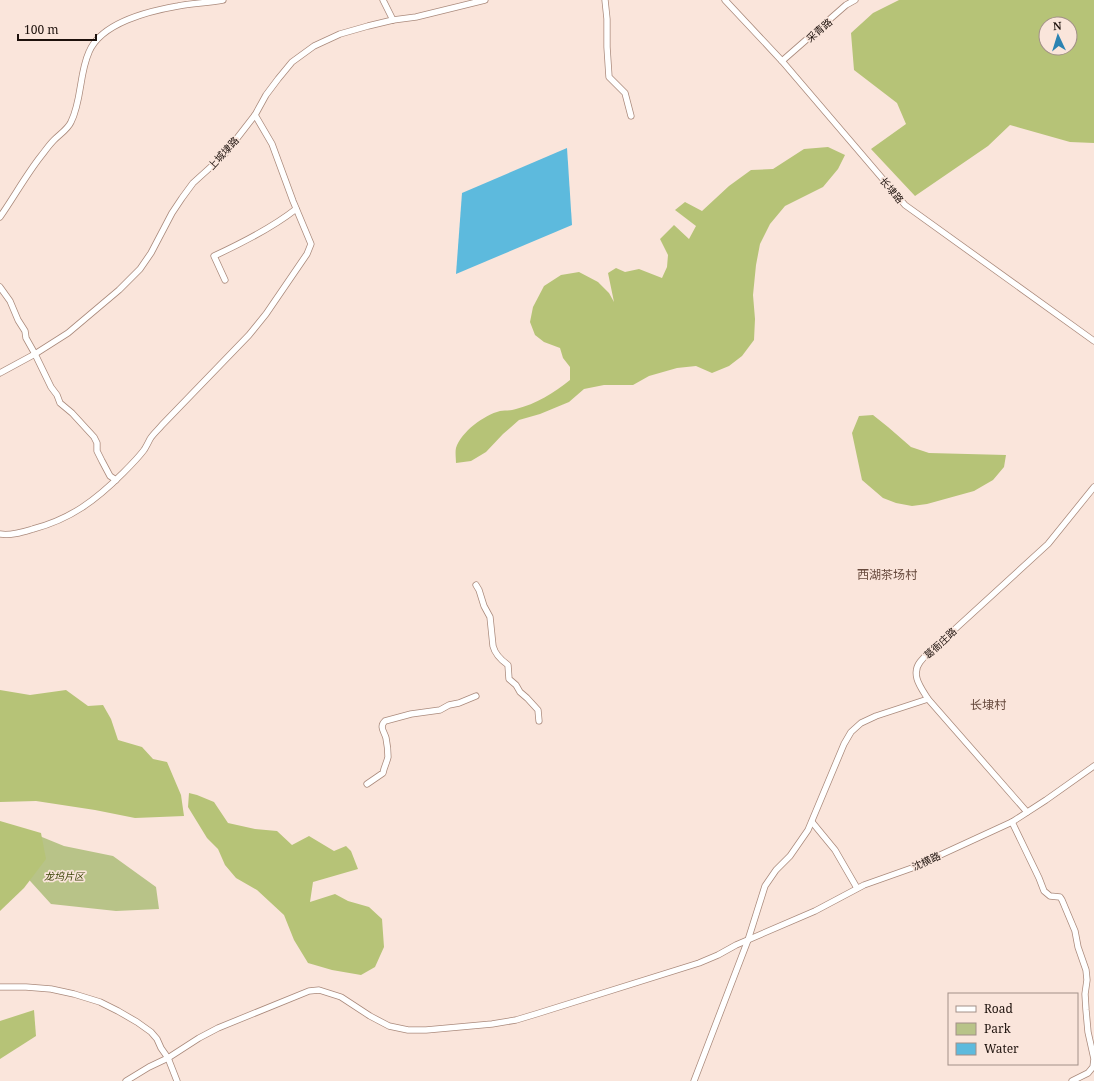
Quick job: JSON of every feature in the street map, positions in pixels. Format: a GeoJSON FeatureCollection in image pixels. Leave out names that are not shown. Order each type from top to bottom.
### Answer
{"type":"FeatureCollection","features":[{"type":"Feature","properties":{"kind":"street"},"geometry":{"type":"LineString","coordinates":[[0,217],[40,157],[53,141],[70,125],[77,105],[85,62],[94,43],[102,35],[133,18],[158,10],[179,5],[223,0]]}},
{"type":"Feature","properties":{"kind":"street"},"geometry":{"type":"LineString","coordinates":[[383,0],[393,20]]}},
{"type":"Feature","properties":{"kind":"street","name":"上城埭路"},"geometry":{"type":"LineString","coordinates":[[0,373],[35,354],[68,333],[119,290],[140,269],[151,253],[172,213],[193,183],[224,155],[255,115],[266,95],[292,62],[314,46],[340,34],[393,20],[416,17],[485,0]]}},
{"type":"Feature","properties":{"kind":"street"},"geometry":{"type":"LineString","coordinates":[[605,0],[609,77],[624,93],[631,116]]}},
{"type":"Feature","properties":{"kind":"street","name":"长埭路"},"geometry":{"type":"LineString","coordinates":[[725,0],[782,61],[905,205],[1094,341]]}},
{"type":"Feature","properties":{"kind":"street","name":"采青路"},"geometry":{"type":"LineString","coordinates":[[782,61],[846,5],[855,0]]}},
{"type":"Feature","properties":{"kind":"street"},"geometry":{"type":"LineString","coordinates":[[0,534],[22,532],[45,526],[69,516],[85,506],[116,480],[144,450],[151,438],[162,425],[249,335],[266,314],[307,254],[311,244],[296,209],[272,144],[255,115]]}},
{"type":"Feature","properties":{"kind":"street"},"geometry":{"type":"LineString","coordinates":[[225,280],[214,256],[283,219],[296,209]]}},
{"type":"Feature","properties":{"kind":"street"},"geometry":{"type":"LineString","coordinates":[[0,287],[10,301],[18,320],[25,331],[26,338],[50,387],[57,395],[60,403],[72,413],[94,437],[97,443],[97,450],[104,465],[110,476],[116,480]]}},
{"type":"Feature","properties":{"kind":"street","name":"葛衙庄路"},"geometry":{"type":"LineString","coordinates":[[1027,812],[928,699],[917,681],[916,672],[918,664],[931,651],[1048,544],[1094,487]]}},
{"type":"Feature","properties":{"kind":"street"},"geometry":{"type":"LineString","coordinates":[[476,585],[490,617],[492,646],[501,660],[508,665],[509,679],[538,710],[540,720]]}},
{"type":"Feature","properties":{"kind":"street"},"geometry":{"type":"LineString","coordinates":[[367,784],[383,772],[388,758],[386,738],[382,730],[382,723],[384,720],[440,710],[449,705],[459,703],[476,696]]}},
{"type":"Feature","properties":{"kind":"street"},"geometry":{"type":"LineString","coordinates":[[694,1081],[748,940],[765,886],[776,870],[790,856],[808,830],[844,744],[851,732],[861,723],[876,716],[928,699]]}},
{"type":"Feature","properties":{"kind":"street","name":"沈横路"},"geometry":{"type":"LineString","coordinates":[[126,1081],[218,1028],[309,991],[319,990],[341,997],[370,1016],[389,1026],[408,1030],[426,1030],[492,1024],[516,1020],[692,965],[815,911],[857,888],[912,868],[1012,822],[1094,766]]}},
{"type":"Feature","properties":{"kind":"street"},"geometry":{"type":"LineString","coordinates":[[812,822],[835,850],[857,888]]}},
{"type":"Feature","properties":{"kind":"street"},"geometry":{"type":"LineString","coordinates":[[1012,822],[1044,891],[1050,896],[1060,897],[1062,900],[1075,931],[1086,970],[1086,1010],[1088,1032],[1094,1058],[1093,1067],[1088,1073],[1072,1081]]}},
{"type":"Feature","properties":{"kind":"street"},"geometry":{"type":"LineString","coordinates":[[0,987],[52,989],[100,1002],[137,1022],[157,1038],[161,1048],[168,1058],[177,1081]]}},
{"type":"Feature","properties":{"kind":"green space"},"geometry":{"type":"Polygon","coordinates":[[[899,0],[1094,0],[1094,143],[1070,142],[1010,125],[988,146],[915,196],[871,149],[906,124],[897,103],[854,70],[851,33],[873,13],[899,0]]]}},
{"type":"Feature","properties":{"kind":"green space"},"geometry":{"type":"Polygon","coordinates":[[[828,147],[845,155],[838,169],[823,187],[785,206],[770,224],[760,244],[753,295],[755,319],[754,340],[742,356],[729,366],[712,373],[696,366],[677,368],[649,376],[633,385],[604,385],[584,389],[569,402],[540,414],[519,420],[486,452],[471,461],[456,463],[456,448],[459,442],[468,430],[480,420],[500,411],[514,410],[538,401],[551,394],[570,380],[570,367],[563,358],[560,348],[544,342],[535,335],[530,322],[533,307],[544,286],[561,275],[579,272],[598,282],[609,293],[614,302],[608,273],[616,268],[625,272],[639,269],[662,278],[667,267],[668,255],[660,239],[674,225],[689,239],[696,226],[675,210],[685,202],[702,211],[729,186],[751,170],[773,169],[804,149],[828,147]]]}},
{"type":"Feature","properties":{"kind":"green space"},"geometry":{"type":"Polygon","coordinates":[[[873,415],[911,447],[929,453],[1006,455],[1004,467],[993,480],[974,491],[927,504],[912,506],[896,503],[883,498],[862,480],[852,433],[859,416],[873,415]]]}},
{"type":"Feature","properties":{"kind":"green space"},"geometry":{"type":"Polygon","coordinates":[[[0,690],[30,695],[66,690],[88,706],[103,705],[111,719],[118,740],[142,747],[153,759],[167,762],[181,795],[184,816],[135,818],[36,801],[0,802],[0,690]]]}},
{"type":"Feature","properties":{"kind":"green space"},"geometry":{"type":"Polygon","coordinates":[[[189,793],[214,802],[228,823],[255,829],[277,831],[292,845],[309,836],[334,851],[346,846],[351,851],[358,869],[313,882],[310,902],[335,894],[348,901],[369,907],[382,919],[384,947],[375,967],[361,975],[332,970],[308,963],[294,940],[284,915],[257,890],[236,878],[225,865],[218,849],[207,838],[188,807],[189,793]]]}},
{"type":"Feature","properties":{"kind":"green space"},"geometry":{"type":"Polygon","coordinates":[[[0,821],[41,833],[46,859],[24,888],[0,911],[0,821]]]}},
{"type":"Feature","properties":{"kind":"green space","name":"龙坞片区"},"geometry":{"type":"Polygon","coordinates":[[[37,835],[64,846],[113,856],[156,887],[159,909],[116,911],[51,904],[12,861],[37,835]]]}},
{"type":"Feature","properties":{"kind":"green space"},"geometry":{"type":"Polygon","coordinates":[[[34,1010],[36,1036],[0,1059],[0,1021],[34,1010]]]}},
{"type":"Feature","properties":{"kind":"water"},"geometry":{"type":"Polygon","coordinates":[[[567,148],[572,225],[456,274],[462,193],[567,148]]]}},
{"type":"Feature","properties":{"kind":"district","name":"西湖茶场村"},"geometry":{"type":"Point","coordinates":[887,575]}},
{"type":"Feature","properties":{"kind":"district","name":"长埭村"},"geometry":{"type":"Point","coordinates":[988,705]}}]}
